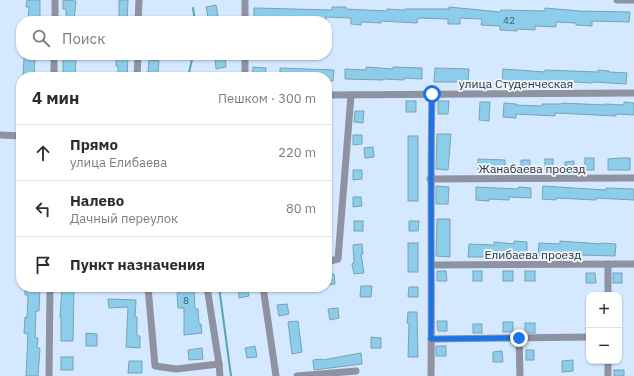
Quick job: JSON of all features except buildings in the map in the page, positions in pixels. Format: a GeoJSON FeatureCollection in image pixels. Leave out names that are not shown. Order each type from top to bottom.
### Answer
{"type":"FeatureCollection","features":[{"type":"Feature","properties":{"kind":"street"},"geometry":{"type":"LineString","coordinates":[[55,0],[55,16]]}},
{"type":"Feature","properties":{"kind":"street"},"geometry":{"type":"LineString","coordinates":[[138,16],[139,0]]}},
{"type":"Feature","properties":{"kind":"street"},"geometry":{"type":"LineString","coordinates":[[245,0],[245,16]]}},
{"type":"Feature","properties":{"kind":"street"},"geometry":{"type":"LineString","coordinates":[[617,0],[634,0]]}},
{"type":"Feature","properties":{"kind":"street"},"geometry":{"type":"LineString","coordinates":[[54,60],[54,72]]}},
{"type":"Feature","properties":{"kind":"street"},"geometry":{"type":"LineString","coordinates":[[138,60],[138,72]]}},
{"type":"Feature","properties":{"kind":"street"},"geometry":{"type":"LineString","coordinates":[[245,60],[245,72]]}},
{"type":"Feature","properties":{"kind":"street","name":"улица Студенческая"},"geometry":{"type":"LineString","coordinates":[[332,95],[634,93]]}},
{"type":"Feature","properties":{"kind":"street"},"geometry":{"type":"LineString","coordinates":[[431,376],[432,265],[430,179],[432,94]]}},
{"type":"Feature","properties":{"kind":"street"},"geometry":{"type":"LineString","coordinates":[[332,261],[338,259],[351,95]]}},
{"type":"Feature","properties":{"kind":"street"},"geometry":{"type":"LineString","coordinates":[[0,135],[16,136]]}},
{"type":"Feature","properties":{"kind":"street","name":"Жанабаева проезд"},"geometry":{"type":"LineString","coordinates":[[430,179],[634,178]]}},
{"type":"Feature","properties":{"kind":"street"},"geometry":{"type":"LineString","coordinates":[[608,264],[608,292]]}},
{"type":"Feature","properties":{"kind":"street","name":"Елибаева проезд"},"geometry":{"type":"LineString","coordinates":[[432,265],[634,264]]}},
{"type":"Feature","properties":{"kind":"street"},"geometry":{"type":"LineString","coordinates":[[49,376],[50,292]]}},
{"type":"Feature","properties":{"kind":"street"},"geometry":{"type":"LineString","coordinates":[[148,292],[155,366],[176,369],[219,364]]}},
{"type":"Feature","properties":{"kind":"street"},"geometry":{"type":"LineString","coordinates":[[208,292],[220,376]]}},
{"type":"Feature","properties":{"kind":"street"},"geometry":{"type":"LineString","coordinates":[[264,292],[276,376]]}},
{"type":"Feature","properties":{"kind":"street"},"geometry":{"type":"LineString","coordinates":[[431,339],[586,337]]}},
{"type":"Feature","properties":{"kind":"street"},"geometry":{"type":"LineString","coordinates":[[519,338],[520,376]]}},
{"type":"Feature","properties":{"kind":"street"},"geometry":{"type":"LineString","coordinates":[[608,364],[608,376]]}},
{"type":"Feature","properties":{"kind":"street"},"geometry":{"type":"LineString","coordinates":[[297,376],[356,371]]}},
{"type":"Feature","properties":{"kind":"waterway"},"geometry":{"type":"LineString","coordinates":[[193,8],[194,16]]}},
{"type":"Feature","properties":{"kind":"waterway"},"geometry":{"type":"LineString","coordinates":[[189,72],[192,60]]}},
{"type":"Feature","properties":{"kind":"waterway"},"geometry":{"type":"LineString","coordinates":[[220,292],[231,376]]}},
{"type":"Feature","properties":{"kind":"route"},"geometry":{"type":"LineString","coordinates":[[432,94],[430,179],[432,265],[431,339],[519,338]]}}]}
